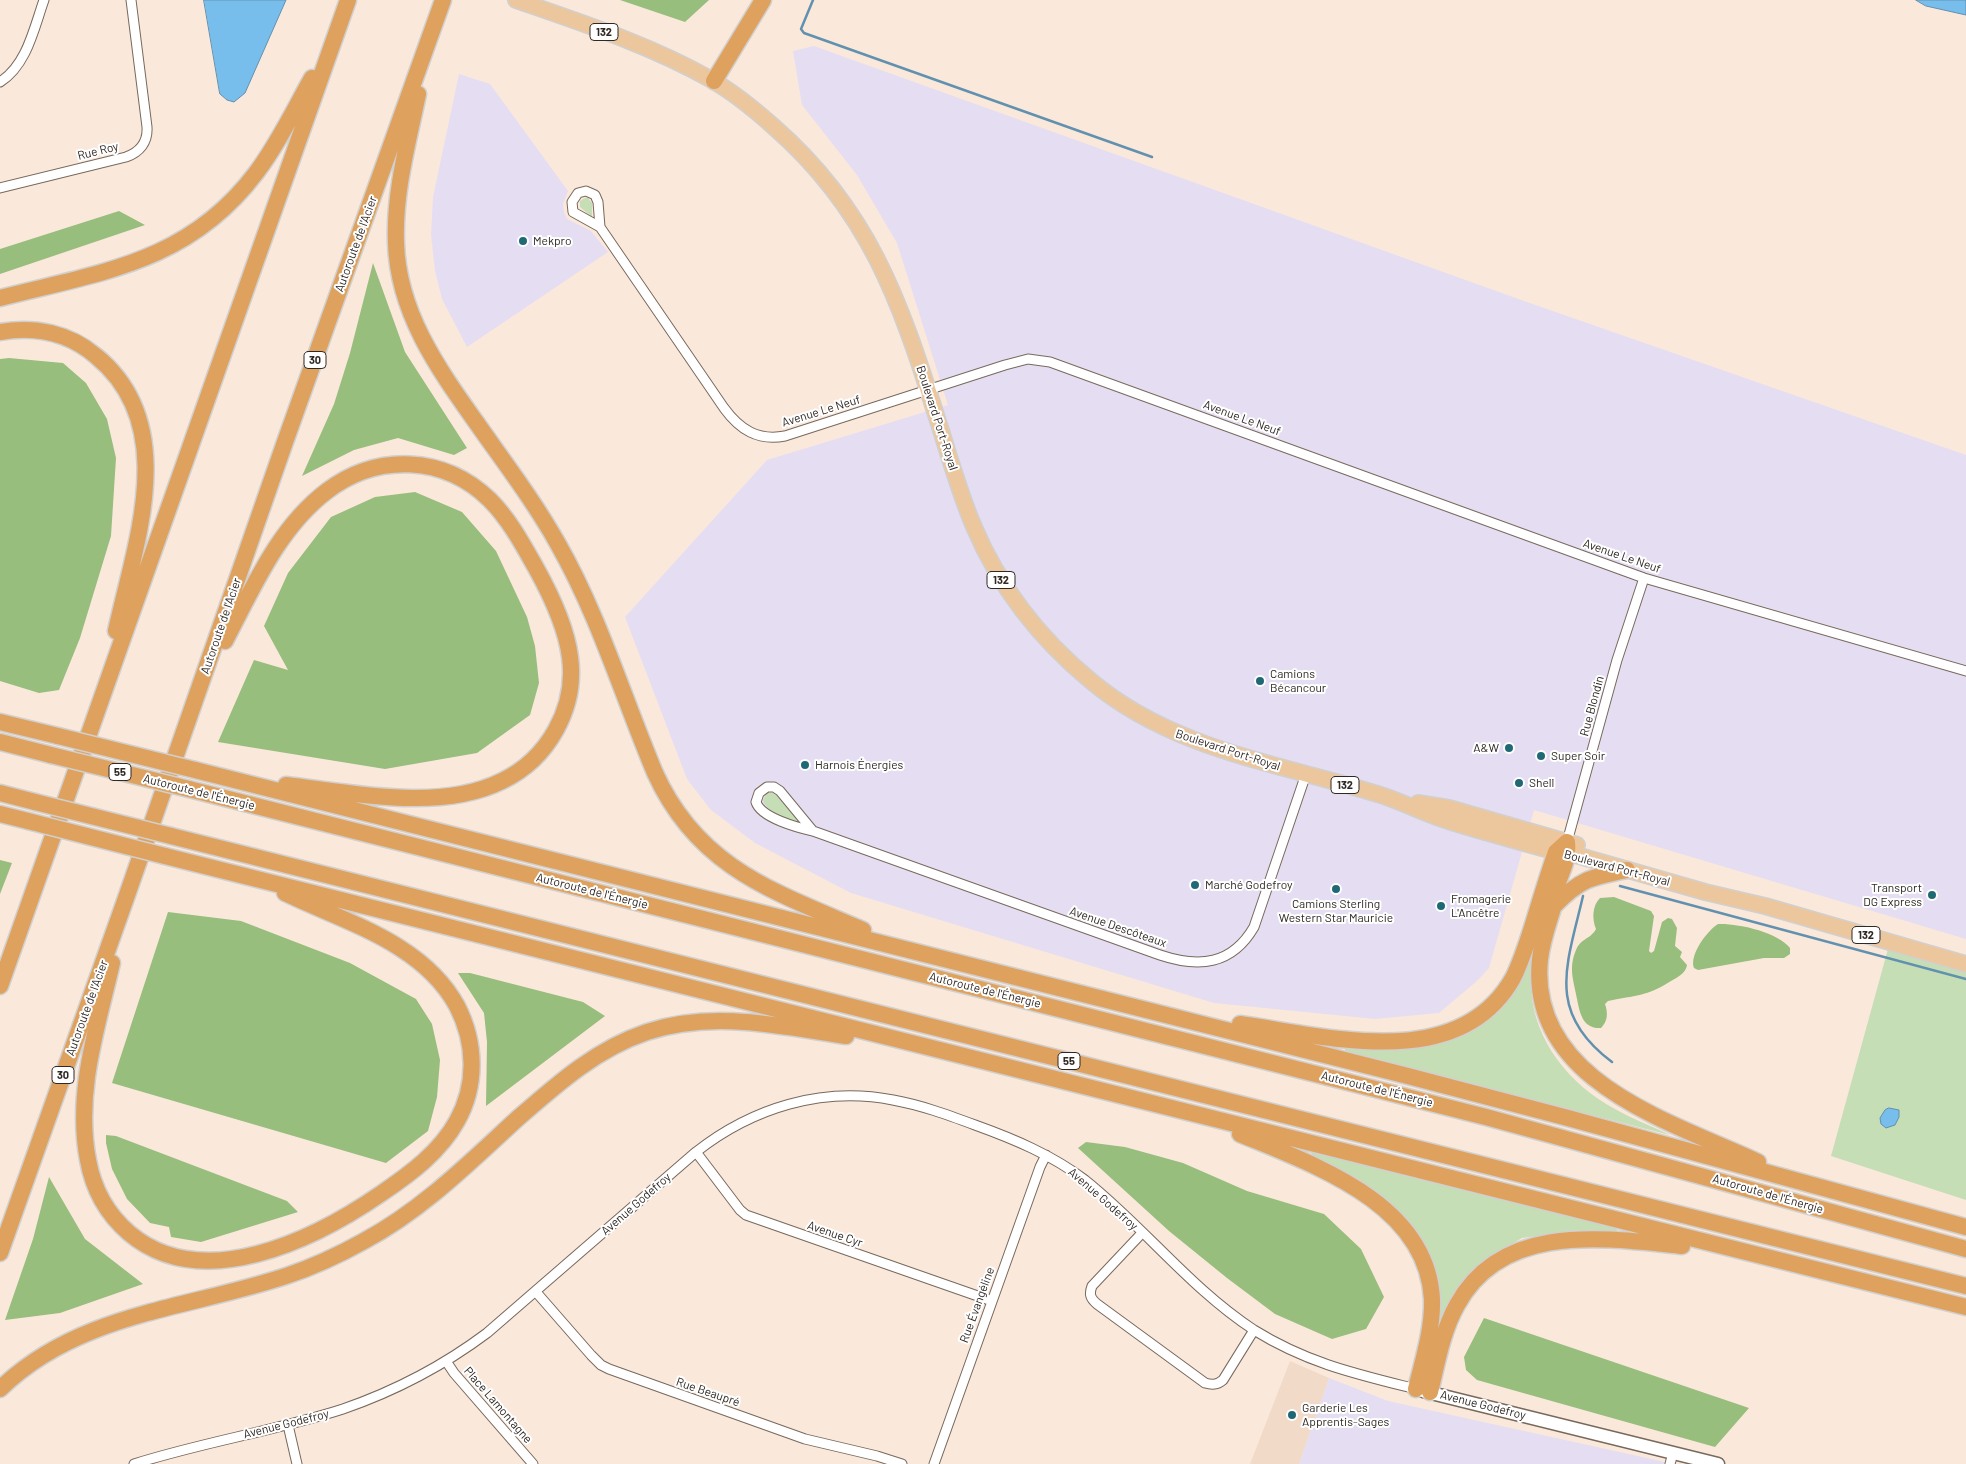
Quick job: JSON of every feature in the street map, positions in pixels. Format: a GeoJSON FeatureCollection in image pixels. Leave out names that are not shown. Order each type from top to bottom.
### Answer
{"type":"FeatureCollection","features":[{"type":"Feature","properties":{"kind":"highway"},"geometry":{"type":"LineString","coordinates":[[0,986],[348,0]]}},
{"type":"Feature","properties":{"kind":"highway","name":"Autoroute de l'Acier"},"geometry":{"type":"LineString","coordinates":[[0,1253],[126,898],[284,442],[443,0]]}},
{"type":"Feature","properties":{"kind":"highway"},"geometry":{"type":"LineString","coordinates":[[714,81],[763,0]]}},
{"type":"Feature","properties":{"kind":"highway"},"geometry":{"type":"LineString","coordinates":[[431,31],[402,171],[396,223],[396,252],[400,281],[408,308],[420,334],[444,375],[533,503],[565,556],[595,620],[655,773],[678,813],[715,854],[750,879],[777,894],[906,949]]}},
{"type":"Feature","properties":{"kind":"highway"},"geometry":{"type":"LineString","coordinates":[[0,298],[140,260],[171,247],[202,227],[239,193],[264,162],[334,39]]}},
{"type":"Feature","properties":{"kind":"highway"},"geometry":{"type":"LineString","coordinates":[[0,332],[24,330],[47,332],[69,339],[84,347],[116,376],[130,398],[140,423],[145,460],[143,506],[103,694]]}},
{"type":"Feature","properties":{"kind":"highway"},"geometry":{"type":"LineString","coordinates":[[199,689],[258,579],[292,526],[314,502],[342,481],[363,471],[385,465],[417,465],[444,471],[464,480],[489,500],[511,528],[536,568],[560,620],[569,648],[571,664],[570,686],[567,702],[558,726],[548,742],[530,762],[518,772],[496,784],[450,795],[394,797],[216,776]]}},
{"type":"Feature","properties":{"kind":"highway"},"geometry":{"type":"LineString","coordinates":[[1,722],[1486,1096],[1966,1227]]}},
{"type":"Feature","properties":{"kind":"highway","name":"Autoroute de l'Énergie"},"geometry":{"type":"LineString","coordinates":[[0,742],[1477,1114],[1966,1249]]}},
{"type":"Feature","properties":{"kind":"highway","name":"55"},"geometry":{"type":"LineString","coordinates":[[0,793],[1966,1286]]}},
{"type":"Feature","properties":{"kind":"highway"},"geometry":{"type":"LineString","coordinates":[[2,815],[1966,1307]]}},
{"type":"Feature","properties":{"kind":"highway"},"geometry":{"type":"LineString","coordinates":[[1161,1014],[1363,1041],[1410,1040],[1434,1036],[1455,1029],[1487,1009],[1503,992],[1512,978],[1564,849]]}},
{"type":"Feature","properties":{"kind":"highway"},"geometry":{"type":"LineString","coordinates":[[1564,849],[1554,906],[1541,953],[1540,988],[1549,1023],[1572,1056],[1597,1080],[1635,1106],[1799,1181]]}},
{"type":"Feature","properties":{"kind":"highway"},"geometry":{"type":"LineString","coordinates":[[1554,906],[1567,892],[1583,881],[1596,876],[1627,870]]}},
{"type":"Feature","properties":{"kind":"highway"},"geometry":{"type":"LineString","coordinates":[[126,898],[87,1074],[84,1126],[90,1170],[98,1194],[107,1208],[124,1229],[140,1241],[157,1251],[181,1259],[208,1262],[227,1260],[261,1252],[314,1231],[360,1208],[401,1180],[435,1152],[450,1133],[465,1104],[472,1074],[470,1044],[462,1016],[447,991],[424,967],[393,945],[368,931],[253,878]]}},
{"type":"Feature","properties":{"kind":"highway"},"geometry":{"type":"LineString","coordinates":[[0,959],[26,912]]}},
{"type":"Feature","properties":{"kind":"highway"},"geometry":{"type":"LineString","coordinates":[[0,1389],[34,1360],[85,1333],[120,1321],[285,1277],[325,1261],[362,1242],[395,1223],[431,1196],[578,1067],[608,1048],[646,1032],[694,1022],[745,1022],[795,1028],[958,1055]]}},
{"type":"Feature","properties":{"kind":"highway"},"geometry":{"type":"LineString","coordinates":[[1190,1113],[1297,1158],[1340,1179],[1379,1205],[1406,1232],[1426,1267],[1432,1300],[1423,1390]]}},
{"type":"Feature","properties":{"kind":"highway"},"geometry":{"type":"LineString","coordinates":[[1423,1390],[1458,1303],[1479,1277],[1498,1262],[1513,1254],[1545,1243],[1591,1238],[1631,1239],[1744,1252]]}},
{"type":"Feature","properties":{"kind":"main road","name":"Boulevard Port-Royal"},"geometry":{"type":"LineString","coordinates":[[516,0],[644,48],[714,81],[746,104],[796,148],[824,178],[870,244],[890,283],[908,326],[960,490],[979,540],[1014,600],[1052,646],[1097,687],[1147,720],[1200,743],[1385,797],[1449,808],[1627,870],[1705,892],[1765,906],[1966,964]]}},
{"type":"Feature","properties":{"kind":"main road","name":"Boulevard Port-Royal"},"geometry":{"type":"LineString","coordinates":[[1564,849],[1656,868],[1765,906]]}},
{"type":"Feature","properties":{"kind":"street"},"geometry":{"type":"LineString","coordinates":[[0,82],[14,71],[20,63],[44,0]]}},
{"type":"Feature","properties":{"kind":"street","name":"Rue Roy"},"geometry":{"type":"LineString","coordinates":[[0,188],[126,157],[142,147],[147,137],[147,127],[131,0]]}},
{"type":"Feature","properties":{"kind":"street","name":"Avenue Le Neuf"},"geometry":{"type":"LineString","coordinates":[[600,227],[724,408],[735,422],[752,434],[764,438],[786,436],[1028,359],[1050,362],[1644,578],[1966,671]]}},
{"type":"Feature","properties":{"kind":"street","name":"Rue Blondin"},"geometry":{"type":"LineString","coordinates":[[1564,849],[1617,660],[1644,578]]}},
{"type":"Feature","properties":{"kind":"street","name":"Avenue Descôteaux"},"geometry":{"type":"LineString","coordinates":[[813,831],[778,789],[768,787],[759,793],[757,804],[763,812],[799,828],[813,831],[1160,955],[1188,962],[1206,962],[1222,958],[1232,952],[1245,941],[1254,926],[1306,774]]}},
{"type":"Feature","properties":{"kind":"street","name":"Avenue Godefroy"},"geometry":{"type":"LineString","coordinates":[[134,1464],[288,1425],[369,1399],[407,1383],[446,1361],[487,1333],[696,1152],[732,1127],[771,1109],[807,1100],[854,1096],[891,1099],[926,1108],[999,1134],[1046,1156],[1088,1182],[1201,1289],[1254,1330],[1320,1364],[1672,1458],[1718,1464]]}},
{"type":"Feature","properties":{"kind":"street","name":"Avenue Cyr"},"geometry":{"type":"LineString","coordinates":[[696,1152],[746,1215],[992,1301]]}},
{"type":"Feature","properties":{"kind":"street","name":"Rue Évangéline"},"geometry":{"type":"LineString","coordinates":[[934,1464],[1040,1167],[1046,1156]]}},
{"type":"Feature","properties":{"kind":"street","name":"Avenue Godefroy"},"geometry":{"type":"LineString","coordinates":[[1142,1233],[1092,1286],[1090,1292],[1096,1304],[1205,1383],[1219,1383],[1223,1380],[1254,1330]]}},
{"type":"Feature","properties":{"kind":"street","name":"Rue Beaupré"},"geometry":{"type":"LineString","coordinates":[[536,1292],[601,1365],[609,1369],[805,1439],[877,1456],[902,1464]]}},
{"type":"Feature","properties":{"kind":"street","name":"Place Lamontagne"},"geometry":{"type":"LineString","coordinates":[[446,1361],[454,1373],[533,1464]]}},
{"type":"Feature","properties":{"kind":"street"},"geometry":{"type":"LineString","coordinates":[[288,1425],[297,1464]]}},
{"type":"Feature","properties":{"kind":"shaded area"},"geometry":{"type":"Polygon","coordinates":[[[814,46],[1524,301],[1966,455],[1966,939],[1534,810],[1489,968],[1477,981],[1439,1013],[1375,1019],[1214,1003],[851,893],[755,843],[711,810],[687,779],[625,617],[767,460],[948,405],[897,243],[857,175],[802,105],[793,51],[814,46]]]}},
{"type":"Feature","properties":{"kind":"shaded area"},"geometry":{"type":"Polygon","coordinates":[[[459,74],[490,84],[568,191],[563,204],[567,219],[591,231],[608,252],[467,347],[442,299],[435,271],[431,235],[433,197],[459,74]]]}},
{"type":"Feature","properties":{"kind":"shaded area","name":"Garderie Les Apprentis-Sages"},"geometry":{"type":"Polygon","coordinates":[[[1290,1361],[1329,1378],[1299,1464],[1250,1464],[1290,1361]]]}},
{"type":"Feature","properties":{"kind":"shaded area"},"geometry":{"type":"Polygon","coordinates":[[[1329,1378],[1388,1401],[1674,1464],[1299,1464],[1329,1378]]]}},
{"type":"Feature","properties":{"kind":"green space"},"geometry":{"type":"Polygon","coordinates":[[[620,0],[709,0],[685,22],[620,0]]]}},
{"type":"Feature","properties":{"kind":"green space"},"geometry":{"type":"Polygon","coordinates":[[[588,198],[592,203],[592,217],[580,207],[580,201],[588,198]]]}},
{"type":"Feature","properties":{"kind":"green space"},"geometry":{"type":"Polygon","coordinates":[[[119,211],[145,225],[0,274],[0,249],[119,211]]]}},
{"type":"Feature","properties":{"kind":"green space"},"geometry":{"type":"Polygon","coordinates":[[[373,263],[405,352],[467,448],[454,455],[398,438],[354,450],[302,476],[334,404],[350,353],[373,263]]]}},
{"type":"Feature","properties":{"kind":"green space"},"geometry":{"type":"Polygon","coordinates":[[[9,358],[63,363],[86,383],[107,419],[116,458],[111,536],[80,638],[59,690],[39,693],[0,681],[0,359],[9,358]]]}},
{"type":"Feature","properties":{"kind":"green space"},"geometry":{"type":"Polygon","coordinates":[[[415,492],[462,512],[496,551],[527,617],[535,646],[539,683],[530,715],[477,753],[385,769],[218,742],[254,660],[288,670],[264,626],[288,573],[331,517],[375,497],[415,492]]]}},
{"type":"Feature","properties":{"kind":"green space"},"geometry":{"type":"Polygon","coordinates":[[[767,793],[774,793],[801,824],[784,819],[769,809],[763,800],[767,793]]]}},
{"type":"Feature","properties":{"kind":"green space"},"geometry":{"type":"Polygon","coordinates":[[[0,860],[12,863],[0,894],[0,860]]]}},
{"type":"Feature","properties":{"kind":"green space"},"geometry":{"type":"Polygon","coordinates":[[[1614,897],[1651,911],[1654,916],[1649,951],[1651,953],[1654,951],[1662,922],[1668,918],[1672,919],[1677,928],[1675,946],[1682,952],[1680,957],[1687,965],[1681,974],[1655,990],[1641,995],[1608,1001],[1605,1004],[1607,1014],[1605,1023],[1601,1028],[1595,1028],[1586,1023],[1581,1015],[1573,981],[1572,963],[1578,946],[1596,929],[1594,913],[1597,901],[1600,898],[1614,897]]]}},
{"type":"Feature","properties":{"kind":"green space"},"geometry":{"type":"Polygon","coordinates":[[[168,912],[241,921],[350,963],[416,999],[432,1024],[440,1060],[437,1097],[428,1131],[386,1163],[112,1083],[168,912]]]}},
{"type":"Feature","properties":{"kind":"green space"},"geometry":{"type":"Polygon","coordinates":[[[1718,924],[1736,925],[1767,933],[1784,942],[1790,948],[1790,954],[1784,958],[1764,958],[1698,970],[1694,968],[1693,963],[1696,950],[1709,932],[1718,924]]]}},
{"type":"Feature","properties":{"kind":"green space"},"geometry":{"type":"Polygon","coordinates":[[[1888,949],[1966,971],[1966,1200],[1831,1156],[1888,949]]]}},
{"type":"Feature","properties":{"kind":"green space"},"geometry":{"type":"Polygon","coordinates":[[[1530,958],[1534,962],[1531,986],[1534,1008],[1539,1026],[1557,1060],[1583,1087],[1599,1099],[1628,1116],[1670,1135],[1345,1052],[1345,1047],[1464,1029],[1530,958]]]}},
{"type":"Feature","properties":{"kind":"green space"},"geometry":{"type":"Polygon","coordinates":[[[458,973],[470,973],[583,1002],[605,1016],[486,1106],[487,1042],[484,1013],[458,973]]]}},
{"type":"Feature","properties":{"kind":"green space"},"geometry":{"type":"Polygon","coordinates":[[[106,1135],[116,1136],[287,1201],[298,1212],[201,1242],[171,1237],[169,1227],[150,1223],[127,1199],[112,1169],[106,1135]]]}},
{"type":"Feature","properties":{"kind":"green space"},"geometry":{"type":"Polygon","coordinates":[[[1086,1142],[1125,1147],[1183,1163],[1247,1191],[1324,1214],[1361,1249],[1384,1297],[1366,1329],[1332,1339],[1275,1314],[1169,1231],[1078,1148],[1086,1142]]]}},
{"type":"Feature","properties":{"kind":"green space"},"geometry":{"type":"Polygon","coordinates":[[[1314,1151],[1616,1227],[1617,1230],[1615,1232],[1579,1230],[1522,1238],[1492,1256],[1444,1316],[1441,1316],[1439,1313],[1438,1278],[1425,1248],[1313,1158],[1311,1152],[1314,1151]]]}},
{"type":"Feature","properties":{"kind":"green space"},"geometry":{"type":"Polygon","coordinates":[[[49,1177],[85,1239],[143,1284],[60,1313],[5,1320],[33,1239],[49,1177]]]}},
{"type":"Feature","properties":{"kind":"green space"},"geometry":{"type":"Polygon","coordinates":[[[1484,1318],[1749,1408],[1715,1447],[1477,1380],[1466,1370],[1464,1357],[1484,1318]]]}},
{"type":"Feature","properties":{"kind":"water"},"geometry":{"type":"Polygon","coordinates":[[[204,0],[286,0],[245,93],[234,102],[227,100],[220,94],[204,0]]]}},
{"type":"Feature","properties":{"kind":"water"},"geometry":{"type":"Polygon","coordinates":[[[1916,0],[1966,0],[1966,15],[1926,6],[1916,0]]]}},
{"type":"Feature","properties":{"kind":"water"},"geometry":{"type":"Polygon","coordinates":[[[1889,1108],[1899,1110],[1899,1117],[1895,1125],[1886,1128],[1881,1124],[1880,1118],[1885,1110],[1889,1108]]]}},
{"type":"Feature","properties":{"kind":"waterway"},"geometry":{"type":"LineString","coordinates":[[813,0],[801,29],[804,33],[1152,157]]}},
{"type":"Feature","properties":{"kind":"waterway"},"geometry":{"type":"LineString","coordinates":[[1620,886],[1966,979]]}},
{"type":"Feature","properties":{"kind":"waterway"},"geometry":{"type":"LineString","coordinates":[[1583,896],[1567,966],[1566,986],[1569,1006],[1577,1025],[1591,1043],[1612,1062]]}},
{"type":"Feature","properties":{"kind":"place","name":"Mekpro"},"geometry":{"type":"Point","coordinates":[523,241]}},
{"type":"Feature","properties":{"kind":"place","name":"Camions Bécancour"},"geometry":{"type":"Point","coordinates":[1260,681]}},
{"type":"Feature","properties":{"kind":"place","name":"A&W"},"geometry":{"type":"Point","coordinates":[1509,748]}},
{"type":"Feature","properties":{"kind":"place","name":"Super Soir"},"geometry":{"type":"Point","coordinates":[1541,756]}},
{"type":"Feature","properties":{"kind":"place","name":"Harnois Énergies"},"geometry":{"type":"Point","coordinates":[805,765]}},
{"type":"Feature","properties":{"kind":"place","name":"Shell"},"geometry":{"type":"Point","coordinates":[1519,783]}},
{"type":"Feature","properties":{"kind":"place","name":"Marché Godefroy"},"geometry":{"type":"Point","coordinates":[1195,885]}},
{"type":"Feature","properties":{"kind":"place","name":"Camions Sterling Western Star Mauricie"},"geometry":{"type":"Point","coordinates":[1336,889]}},
{"type":"Feature","properties":{"kind":"place","name":"Transport DG Express"},"geometry":{"type":"Point","coordinates":[1932,895]}},
{"type":"Feature","properties":{"kind":"place","name":"Fromagerie L'Ancêtre"},"geometry":{"type":"Point","coordinates":[1441,906]}},
{"type":"Feature","properties":{"kind":"place","name":"Garderie Les Apprentis-Sages"},"geometry":{"type":"Point","coordinates":[1292,1415]}}]}
